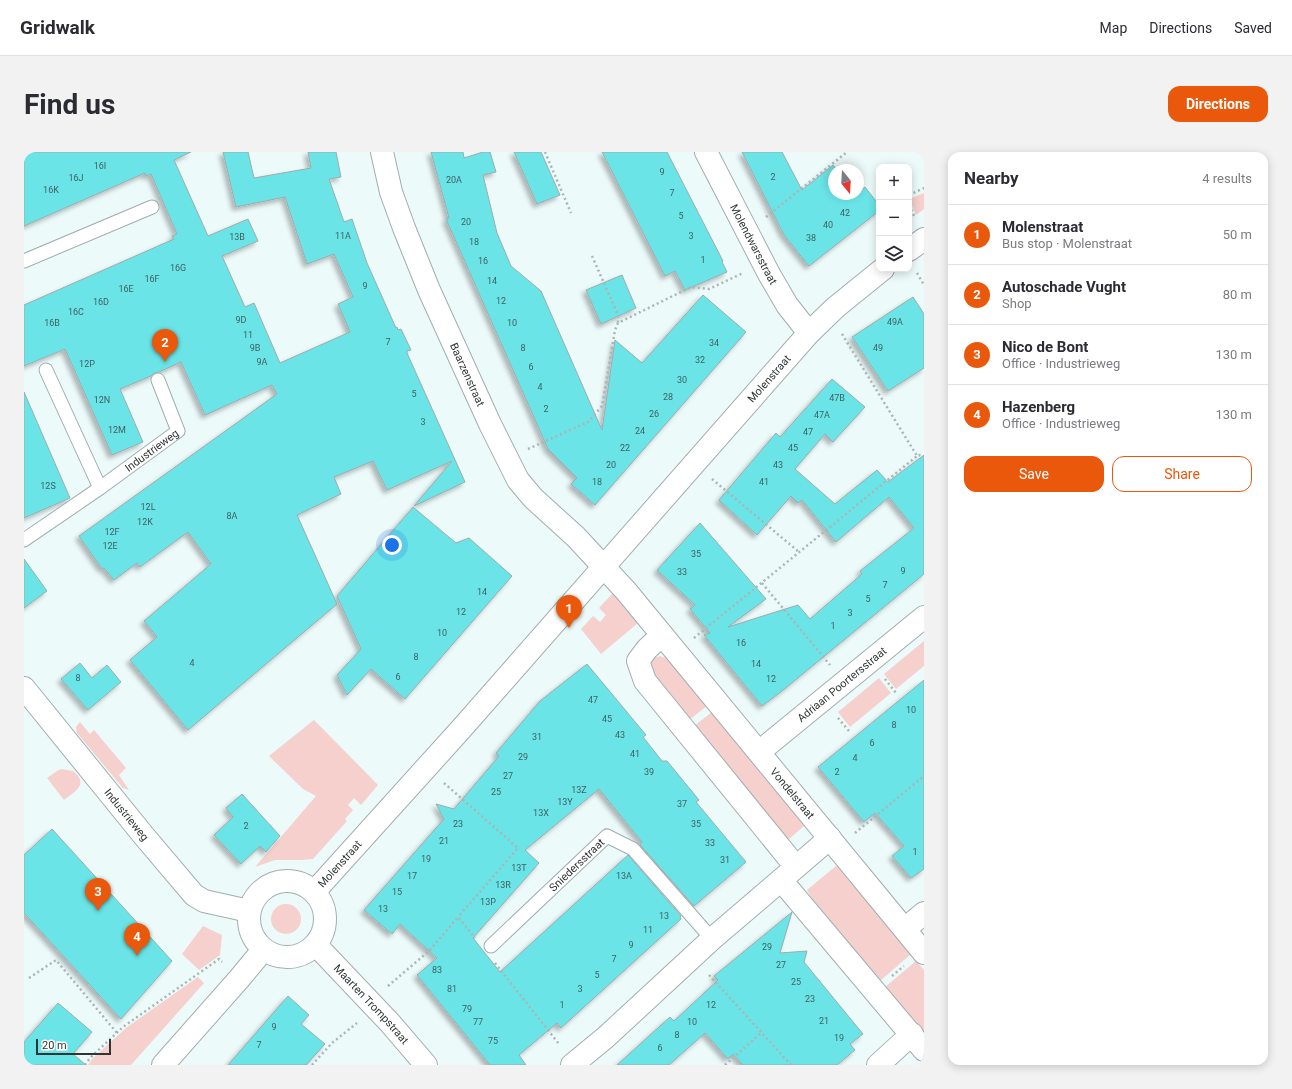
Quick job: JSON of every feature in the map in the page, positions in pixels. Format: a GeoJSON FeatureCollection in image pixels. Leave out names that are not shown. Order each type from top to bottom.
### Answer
{"type":"FeatureCollection","features":[{"type":"Feature","properties":{"kind":"street","name":"Baarzenstraat"},"geometry":{"type":"LineString","coordinates":[[382,152],[399,213],[429,290],[490,424],[518,480],[533,498],[576,537],[604,567]]}},
{"type":"Feature","properties":{"kind":"street","name":"Molendwarsstraat"},"geometry":{"type":"LineString","coordinates":[[706,152],[763,263],[787,305],[809,333]]}},
{"type":"Feature","properties":{"kind":"street"},"geometry":{"type":"LineString","coordinates":[[912,248],[924,240]]}},
{"type":"Feature","properties":{"kind":"street","name":"Molenstraat"},"geometry":{"type":"LineString","coordinates":[[314,892],[427,767],[809,333],[836,307],[880,272]]}},
{"type":"Feature","properties":{"kind":"street","name":"Vondelstraat"},"geometry":{"type":"LineString","coordinates":[[604,567],[626,591],[923,952]]}},
{"type":"Feature","properties":{"kind":"street","name":"Adriaan Poortersstraat"},"geometry":{"type":"LineString","coordinates":[[759,752],[924,617]]}},
{"type":"Feature","properties":{"kind":"street"},"geometry":{"type":"LineString","coordinates":[[662,635],[647,649],[638,661],[645,681],[875,990],[918,1042],[878,1065]]}},
{"type":"Feature","properties":{"kind":"street","name":"Industrieweg"},"geometry":{"type":"LineString","coordinates":[[24,688],[194,895],[204,901],[249,911]]}},
{"type":"Feature","properties":{"kind":"street"},"geometry":{"type":"LineString","coordinates":[[574,1064],[606,1037],[712,939],[789,873],[833,843]]}},
{"type":"Feature","properties":{"kind":"street"},"geometry":{"type":"LineString","coordinates":[[290,881],[303,884],[314,892],[321,900],[325,910],[326,922],[323,933],[316,945],[308,952],[297,957],[284,958],[272,956],[263,950],[254,940],[249,930],[249,911],[256,896],[266,887],[277,882],[290,881]]}},
{"type":"Feature","properties":{"kind":"street"},"geometry":{"type":"LineString","coordinates":[[905,929],[924,913]]}},
{"type":"Feature","properties":{"kind":"street","name":"Maarten Trompstraat"},"geometry":{"type":"LineString","coordinates":[[316,945],[373,1004],[426,1065]]}},
{"type":"Feature","properties":{"kind":"street"},"geometry":{"type":"LineString","coordinates":[[163,1065],[263,950]]}},
{"type":"Feature","properties":{"kind":"lane"},"geometry":{"type":"LineString","coordinates":[[24,261],[152,207]]}},
{"type":"Feature","properties":{"kind":"lane"},"geometry":{"type":"LineString","coordinates":[[46,370],[100,488]]}},
{"type":"Feature","properties":{"kind":"lane","name":"Industrieweg"},"geometry":{"type":"LineString","coordinates":[[24,540],[100,488],[178,431],[158,380]]}},
{"type":"Feature","properties":{"kind":"lane","name":"Sniedersstraat"},"geometry":{"type":"LineString","coordinates":[[492,953],[607,836],[633,849],[712,939]]}},
{"type":"Feature","properties":{"kind":"path"},"geometry":{"type":"LineString","coordinates":[[545,152],[571,213]]}},
{"type":"Feature","properties":{"kind":"path"},"geometry":{"type":"LineString","coordinates":[[747,232],[847,152]]}},
{"type":"Feature","properties":{"kind":"path"},"geometry":{"type":"LineString","coordinates":[[912,194],[924,188]]}},
{"type":"Feature","properties":{"kind":"path"},"geometry":{"type":"LineString","coordinates":[[507,458],[588,422],[602,406],[615,330],[618,323],[618,314],[592,256]]}},
{"type":"Feature","properties":{"kind":"path"},"geometry":{"type":"LineString","coordinates":[[618,323],[691,287],[710,289],[763,263]]}},
{"type":"Feature","properties":{"kind":"path"},"geometry":{"type":"LineString","coordinates":[[841,333],[917,456]]}},
{"type":"Feature","properties":{"kind":"path"},"geometry":{"type":"LineString","coordinates":[[676,652],[917,456],[924,456]]}},
{"type":"Feature","properties":{"kind":"path"},"geometry":{"type":"LineString","coordinates":[[694,464],[799,552]]}},
{"type":"Feature","properties":{"kind":"path"},"geometry":{"type":"LineString","coordinates":[[762,583],[844,682]]}},
{"type":"Feature","properties":{"kind":"path"},"geometry":{"type":"LineString","coordinates":[[312,1065],[332,1043],[429,951],[518,848],[427,767]]}},
{"type":"Feature","properties":{"kind":"path"},"geometry":{"type":"LineString","coordinates":[[833,843],[924,776]]}},
{"type":"Feature","properties":{"kind":"path"},"geometry":{"type":"LineString","coordinates":[[458,917],[477,941]]}},
{"type":"Feature","properties":{"kind":"path"},"geometry":{"type":"LineString","coordinates":[[875,990],[923,952]]}},
{"type":"Feature","properties":{"kind":"path"},"geometry":{"type":"LineString","coordinates":[[492,953],[574,1064]]}},
{"type":"Feature","properties":{"kind":"path"},"geometry":{"type":"LineString","coordinates":[[693,957],[790,1065]]}},
{"type":"Feature","properties":{"kind":"path"},"geometry":{"type":"LineString","coordinates":[[85,1065],[90,1058],[123,1027],[219,959],[239,979]]}},
{"type":"Feature","properties":{"kind":"path"},"geometry":{"type":"LineString","coordinates":[[29,978],[56,960],[117,1033]]}},
{"type":"Feature","properties":{"kind":"path"},"geometry":{"type":"LineString","coordinates":[[725,1065],[762,1033]]}},
{"type":"Feature","properties":{"kind":"shaded area"},"geometry":{"type":"Polygon","coordinates":[[[924,193],[924,209],[916,215],[912,206],[912,198],[924,193]]]}},
{"type":"Feature","properties":{"kind":"shaded area"},"geometry":{"type":"Polygon","coordinates":[[[613,593],[638,623],[601,654],[581,629],[593,616],[600,622],[606,615],[599,608],[613,593]]]}},
{"type":"Feature","properties":{"kind":"shaded area"},"geometry":{"type":"Polygon","coordinates":[[[924,641],[924,666],[896,689],[884,674],[924,641]]]}},
{"type":"Feature","properties":{"kind":"shaded area"},"geometry":{"type":"Polygon","coordinates":[[[660,656],[668,659],[707,706],[689,720],[651,674],[652,661],[660,656]]]}},
{"type":"Feature","properties":{"kind":"shaded area"},"geometry":{"type":"Polygon","coordinates":[[[879,678],[891,693],[850,727],[838,712],[879,678]]]}},
{"type":"Feature","properties":{"kind":"shaded area"},"geometry":{"type":"Polygon","coordinates":[[[712,712],[805,825],[788,840],[694,726],[712,712]]]}},
{"type":"Feature","properties":{"kind":"shaded area"},"geometry":{"type":"Polygon","coordinates":[[[314,720],[378,785],[361,805],[354,798],[348,805],[353,810],[345,819],[347,821],[313,859],[275,860],[255,867],[316,796],[303,789],[269,756],[314,720]]]}},
{"type":"Feature","properties":{"kind":"shaded area"},"geometry":{"type":"Polygon","coordinates":[[[80,722],[90,734],[94,730],[126,768],[119,775],[129,790],[123,788],[77,733],[76,727],[80,722]]]}},
{"type":"Feature","properties":{"kind":"shaded area"},"geometry":{"type":"Polygon","coordinates":[[[61,769],[73,771],[80,780],[79,787],[73,794],[64,800],[47,778],[61,769]]]}},
{"type":"Feature","properties":{"kind":"shaded area"},"geometry":{"type":"Polygon","coordinates":[[[836,866],[843,871],[911,954],[880,981],[811,897],[807,890],[836,866]]]}},
{"type":"Feature","properties":{"kind":"shaded area"},"geometry":{"type":"Polygon","coordinates":[[[286,904],[297,908],[301,919],[297,930],[286,934],[275,930],[271,919],[275,908],[286,904]]]}},
{"type":"Feature","properties":{"kind":"shaded area"},"geometry":{"type":"Polygon","coordinates":[[[203,926],[222,935],[220,955],[199,970],[182,954],[203,926]]]}},
{"type":"Feature","properties":{"kind":"shaded area"},"geometry":{"type":"Polygon","coordinates":[[[916,961],[924,970],[924,1035],[885,987],[916,961]]]}},
{"type":"Feature","properties":{"kind":"shaded area"},"geometry":{"type":"Polygon","coordinates":[[[198,977],[204,983],[131,1065],[88,1065],[92,1059],[126,1028],[198,977]]]}},
{"type":"Feature","properties":{"kind":"building"},"geometry":{"type":"Polygon","coordinates":[[[24,152],[191,152],[174,160],[208,236],[248,219],[258,241],[222,256],[245,307],[254,303],[280,363],[350,332],[338,304],[353,297],[334,254],[307,264],[285,197],[236,207],[223,152],[248,152],[254,178],[311,168],[308,152],[336,152],[341,177],[329,179],[344,222],[352,219],[367,263],[396,328],[397,327],[398,330],[401,329],[411,350],[407,351],[407,353],[465,482],[414,506],[452,461],[387,490],[373,461],[334,477],[341,494],[297,515],[337,604],[188,730],[130,660],[157,637],[144,621],[211,564],[188,532],[140,567],[137,563],[114,580],[104,568],[102,569],[79,536],[277,394],[272,385],[205,415],[181,362],[120,389],[143,442],[112,455],[65,349],[24,366],[24,305],[174,239],[172,236],[177,234],[151,174],[146,176],[145,173],[24,226],[24,152]]]}},
{"type":"Feature","properties":{"kind":"building"},"geometry":{"type":"Polygon","coordinates":[[[431,152],[463,152],[464,158],[483,152],[490,152],[496,172],[483,175],[497,233],[511,266],[541,291],[602,430],[615,340],[642,363],[703,295],[746,332],[595,505],[571,484],[577,478],[548,449],[446,219],[449,218],[431,152]]]}},
{"type":"Feature","properties":{"kind":"building"},"geometry":{"type":"Polygon","coordinates":[[[514,152],[541,152],[560,195],[537,204],[514,152]]]}},
{"type":"Feature","properties":{"kind":"building"},"geometry":{"type":"Polygon","coordinates":[[[602,152],[667,152],[723,261],[722,262],[727,272],[685,290],[675,271],[665,276],[602,152]]]}},
{"type":"Feature","properties":{"kind":"building"},"geometry":{"type":"Polygon","coordinates":[[[742,152],[782,152],[802,190],[828,169],[828,200],[864,200],[865,187],[876,201],[876,213],[809,266],[784,235],[742,152]]]}},
{"type":"Feature","properties":{"kind":"building"},"geometry":{"type":"Polygon","coordinates":[[[622,275],[636,308],[601,324],[586,290],[622,275]]]}},
{"type":"Feature","properties":{"kind":"building"},"geometry":{"type":"Polygon","coordinates":[[[913,297],[924,314],[924,368],[888,391],[852,337],[913,297]]]}},
{"type":"Feature","properties":{"kind":"building"},"geometry":{"type":"Polygon","coordinates":[[[832,379],[865,407],[833,442],[825,434],[795,469],[835,504],[877,470],[888,482],[924,455],[924,574],[762,706],[704,635],[710,633],[690,609],[695,605],[657,570],[700,523],[766,599],[728,627],[798,605],[810,619],[862,574],[860,571],[914,528],[889,497],[836,542],[802,500],[798,503],[791,496],[757,535],[719,500],[776,433],[780,437],[832,379]]]}},
{"type":"Feature","properties":{"kind":"building"},"geometry":{"type":"Polygon","coordinates":[[[24,392],[70,498],[24,518],[24,392]]]}},
{"type":"Feature","properties":{"kind":"building"},"geometry":{"type":"Polygon","coordinates":[[[413,507],[456,543],[469,538],[512,576],[405,699],[371,669],[347,695],[337,675],[361,649],[337,596],[413,507]]]}},
{"type":"Feature","properties":{"kind":"building"},"geometry":{"type":"Polygon","coordinates":[[[24,559],[47,591],[24,608],[24,559]]]}},
{"type":"Feature","properties":{"kind":"building"},"geometry":{"type":"Polygon","coordinates":[[[80,663],[92,678],[107,665],[121,682],[88,710],[61,679],[80,663]]]}},
{"type":"Feature","properties":{"kind":"building"},"geometry":{"type":"Polygon","coordinates":[[[587,664],[646,735],[643,737],[662,761],[667,761],[699,800],[696,802],[746,862],[694,906],[640,845],[642,842],[599,789],[525,850],[539,863],[473,938],[500,972],[628,855],[681,916],[681,919],[561,1028],[557,1023],[519,1055],[526,1065],[490,1065],[417,975],[437,958],[400,924],[392,934],[364,910],[444,819],[436,804],[454,809],[499,756],[496,753],[540,701],[587,664]]]}},
{"type":"Feature","properties":{"kind":"building"},"geometry":{"type":"Polygon","coordinates":[[[924,680],[924,869],[911,878],[892,856],[904,846],[875,813],[864,822],[818,767],[924,680]]]}},
{"type":"Feature","properties":{"kind":"building"},"geometry":{"type":"Polygon","coordinates":[[[242,794],[280,836],[266,852],[260,846],[241,864],[214,835],[233,817],[226,808],[242,794]]]}},
{"type":"Feature","properties":{"kind":"building"},"geometry":{"type":"Polygon","coordinates":[[[52,829],[172,961],[121,1019],[24,913],[24,855],[52,829]]]}},
{"type":"Feature","properties":{"kind":"building"},"geometry":{"type":"Polygon","coordinates":[[[792,912],[780,953],[807,951],[804,962],[863,1034],[850,1044],[855,1050],[837,1065],[743,1065],[733,1054],[728,1059],[705,1033],[669,1065],[617,1065],[670,1017],[674,1021],[718,980],[714,976],[792,912]]]}},
{"type":"Feature","properties":{"kind":"building"},"geometry":{"type":"Polygon","coordinates":[[[288,996],[309,1015],[301,1024],[325,1044],[306,1065],[228,1065],[288,996]]]}},
{"type":"Feature","properties":{"kind":"building"},"geometry":{"type":"Polygon","coordinates":[[[58,1003],[92,1032],[73,1054],[86,1065],[24,1065],[24,1042],[58,1003]]]}},
{"type":"Feature","properties":{"kind":"place","name":"Autoschade Vught"},"geometry":{"type":"Point","coordinates":[165,362]}},
{"type":"Feature","properties":{"kind":"place","name":"Molenstraat"},"geometry":{"type":"Point","coordinates":[569,628]}},
{"type":"Feature","properties":{"kind":"place","name":"Nico de Bont"},"geometry":{"type":"Point","coordinates":[98,911]}},
{"type":"Feature","properties":{"kind":"place","name":"Hazenberg"},"geometry":{"type":"Point","coordinates":[137,956]}}]}
